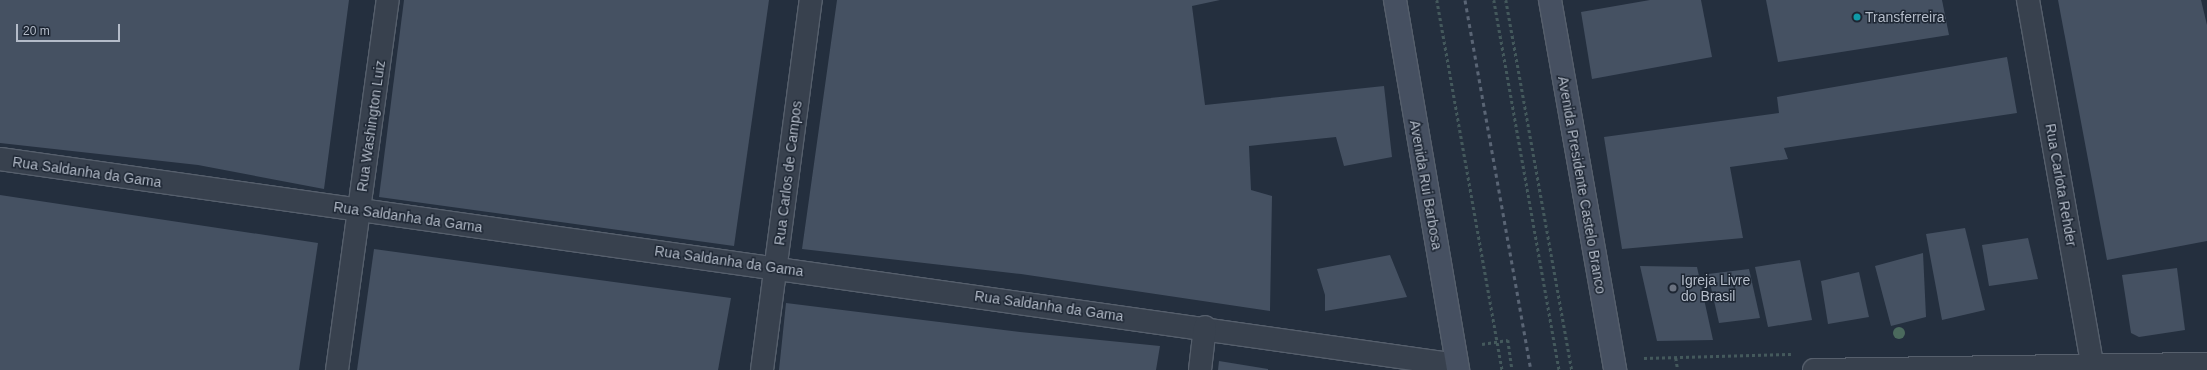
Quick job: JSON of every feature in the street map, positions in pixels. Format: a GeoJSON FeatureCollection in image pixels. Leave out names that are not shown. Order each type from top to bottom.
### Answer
{"type":"FeatureCollection","features":[{"type":"Feature","properties":{"kind":"main road","name":"Avenida Rui Barbosa"},"geometry":{"type":"LineString","coordinates":[[1395,0],[1456,361]]}},
{"type":"Feature","properties":{"kind":"main road","name":"Avenida Presidente Castelo Branco"},"geometry":{"type":"LineString","coordinates":[[1550,0],[1615,370]]}},
{"type":"Feature","properties":{"kind":"street","name":"Rua Washington Luiz"},"geometry":{"type":"LineString","coordinates":[[337,370],[388,0]]}},
{"type":"Feature","properties":{"kind":"street","name":"Rua Carlos de Campos"},"geometry":{"type":"LineString","coordinates":[[762,370],[811,0]]}},
{"type":"Feature","properties":{"kind":"street","name":"Rua Carlota Rehder"},"geometry":{"type":"LineString","coordinates":[[2028,0],[2092,367]]}},
{"type":"Feature","properties":{"kind":"street","name":"Rua Saldanha da Gama"},"geometry":{"type":"LineString","coordinates":[[0,160],[1456,361]]}},
{"type":"Feature","properties":{"kind":"street"},"geometry":{"type":"LineString","coordinates":[[1200,370],[1206,327]]}},
{"type":"Feature","properties":{"kind":"street"},"geometry":{"type":"LineString","coordinates":[[1814,370],[2092,367],[2207,364]]}},
{"type":"Feature","properties":{"kind":"path"},"geometry":{"type":"LineString","coordinates":[[1437,0],[1502,370]]}},
{"type":"Feature","properties":{"kind":"path"},"geometry":{"type":"LineString","coordinates":[[1494,0],[1559,370]]}},
{"type":"Feature","properties":{"kind":"path"},"geometry":{"type":"LineString","coordinates":[[1506,0],[1572,370]]}},
{"type":"Feature","properties":{"kind":"path"},"geometry":{"type":"LineString","coordinates":[[1456,361],[1508,340],[1512,370]]}},
{"type":"Feature","properties":{"kind":"path"},"geometry":{"type":"LineString","coordinates":[[1642,358],[1794,354]]}},
{"type":"Feature","properties":{"kind":"path"},"geometry":{"type":"LineString","coordinates":[[1676,358],[1678,370]]}},
{"type":"Feature","properties":{"kind":"building"},"geometry":{"type":"Polygon","coordinates":[[[0,0],[349,0],[324,189],[198,165],[0,143],[0,0]]]}},
{"type":"Feature","properties":{"kind":"building"},"geometry":{"type":"Polygon","coordinates":[[[404,0],[769,0],[734,246],[379,197],[404,0]]]}},
{"type":"Feature","properties":{"kind":"building"},"geometry":{"type":"Polygon","coordinates":[[[837,0],[1220,0],[1192,6],[1205,105],[1384,86],[1392,157],[1344,166],[1336,137],[1249,146],[1251,190],[1272,196],[1270,311],[1021,274],[802,249],[837,0]]]}},
{"type":"Feature","properties":{"kind":"building"},"geometry":{"type":"Polygon","coordinates":[[[1650,0],[1701,0],[1712,57],[1592,79],[1581,12],[1650,0]]]}},
{"type":"Feature","properties":{"kind":"building","name":"Transferreira"},"geometry":{"type":"Polygon","coordinates":[[[1766,0],[1942,0],[1949,35],[1778,62],[1766,0]]]}},
{"type":"Feature","properties":{"kind":"building"},"geometry":{"type":"Polygon","coordinates":[[[2058,0],[2201,0],[2207,25],[2207,241],[2107,260],[2058,0]]]}},
{"type":"Feature","properties":{"kind":"building"},"geometry":{"type":"Polygon","coordinates":[[[2007,57],[2017,113],[1784,148],[1788,159],[1730,167],[1743,238],[1622,249],[1604,137],[1779,113],[1777,97],[2007,57]]]}},
{"type":"Feature","properties":{"kind":"building"},"geometry":{"type":"Polygon","coordinates":[[[0,195],[318,243],[299,370],[0,370],[0,195]]]}},
{"type":"Feature","properties":{"kind":"building"},"geometry":{"type":"Polygon","coordinates":[[[1965,228],[1985,310],[1942,320],[1926,234],[1965,228]]]}},
{"type":"Feature","properties":{"kind":"building"},"geometry":{"type":"Polygon","coordinates":[[[2028,238],[2038,279],[1989,286],[1982,245],[2028,238]]]}},
{"type":"Feature","properties":{"kind":"building"},"geometry":{"type":"Polygon","coordinates":[[[374,249],[731,298],[718,370],[357,370],[374,249]]]}},
{"type":"Feature","properties":{"kind":"building"},"geometry":{"type":"Polygon","coordinates":[[[1923,253],[1926,317],[1891,326],[1875,266],[1923,253]]]}},
{"type":"Feature","properties":{"kind":"building"},"geometry":{"type":"Polygon","coordinates":[[[1390,255],[1407,297],[1325,311],[1325,295],[1317,269],[1390,255]]]}},
{"type":"Feature","properties":{"kind":"building"},"geometry":{"type":"Polygon","coordinates":[[[1800,260],[1812,320],[1768,327],[1755,267],[1800,260]]]}},
{"type":"Feature","properties":{"kind":"building","name":"Igreja Livre do Brasil"},"geometry":{"type":"Polygon","coordinates":[[[1640,266],[1697,267],[1713,340],[1657,341],[1640,266]]]}},
{"type":"Feature","properties":{"kind":"building"},"geometry":{"type":"Polygon","coordinates":[[[2177,268],[2185,330],[2139,337],[2131,333],[2122,275],[2177,268]]]}},
{"type":"Feature","properties":{"kind":"building"},"geometry":{"type":"Polygon","coordinates":[[[1749,269],[1760,318],[1719,323],[1708,274],[1749,269]]]}},
{"type":"Feature","properties":{"kind":"building"},"geometry":{"type":"Polygon","coordinates":[[[1859,272],[1869,317],[1828,324],[1821,281],[1859,272]]]}},
{"type":"Feature","properties":{"kind":"building"},"geometry":{"type":"Polygon","coordinates":[[[786,303],[1020,332],[1160,346],[1156,370],[779,370],[786,303]]]}},
{"type":"Feature","properties":{"kind":"building"},"geometry":{"type":"Polygon","coordinates":[[[1219,361],[1268,369],[1268,370],[1218,370],[1219,361]]]}},
{"type":"Feature","properties":{"kind":"railway"},"geometry":{"type":"LineString","coordinates":[[1465,0],[1531,370]]}},
{"type":"Feature","properties":{"kind":"place","name":"Transferreira"},"geometry":{"type":"Point","coordinates":[1857,17]}},
{"type":"Feature","properties":{"kind":"place","name":"Igreja Livre do Brasil"},"geometry":{"type":"Point","coordinates":[1673,288]}}]}
